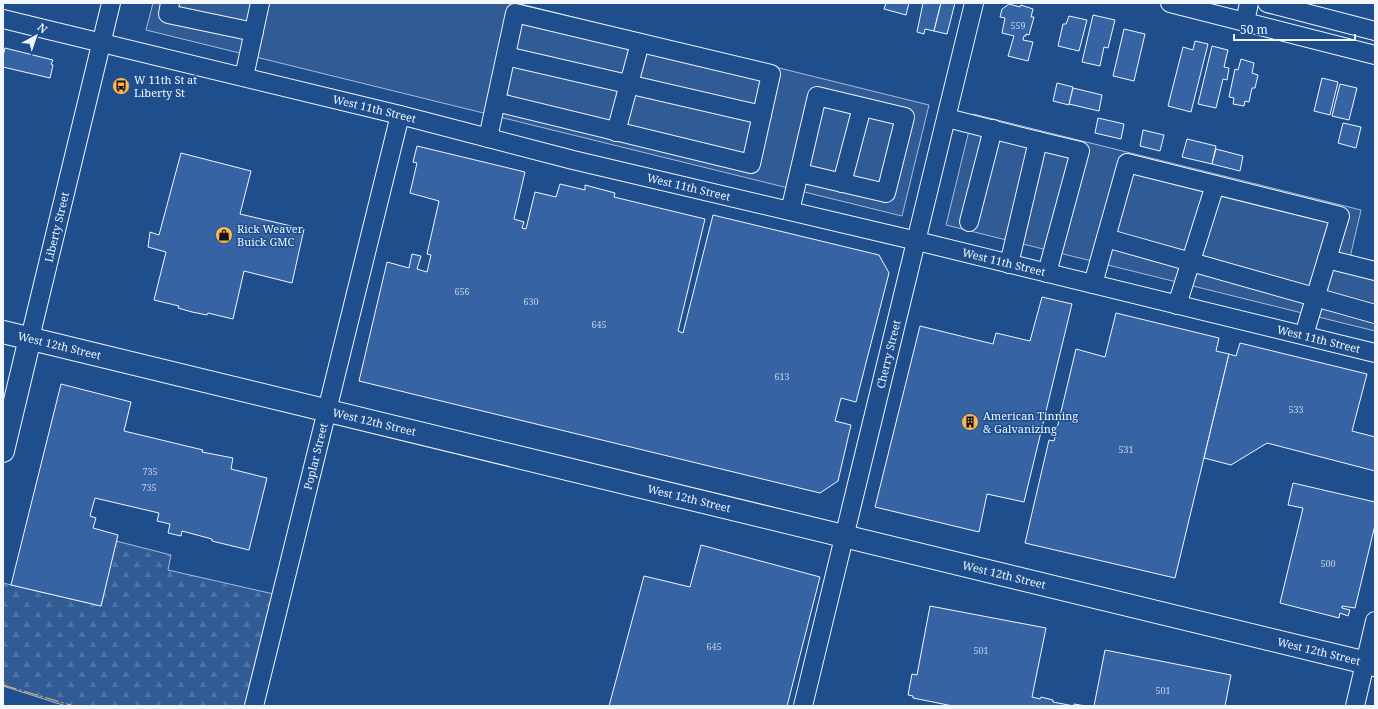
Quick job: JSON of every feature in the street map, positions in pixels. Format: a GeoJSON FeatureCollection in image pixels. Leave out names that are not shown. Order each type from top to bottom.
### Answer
{"type":"FeatureCollection","features":[{"type":"Feature","properties":{"kind":"main road","name":"West 12th Street"},"geometry":{"type":"LineString","coordinates":[[3,332],[1370,664]]}},
{"type":"Feature","properties":{"kind":"main road","name":"Liberty Street"},"geometry":{"type":"LineString","coordinates":[[3,451],[30,338]]}},
{"type":"Feature","properties":{"kind":"street","name":"Liberty Street"},"geometry":{"type":"LineString","coordinates":[[30,338],[111,3]]}},
{"type":"Feature","properties":{"kind":"street"},"geometry":{"type":"LineString","coordinates":[[170,3],[168,14],[254,32]]}},
{"type":"Feature","properties":{"kind":"street"},"geometry":{"type":"LineString","coordinates":[[244,77],[260,3]]}},
{"type":"Feature","properties":{"kind":"street","name":"Cherry Street"},"geometry":{"type":"LineString","coordinates":[[803,706],[974,3]]}},
{"type":"Feature","properties":{"kind":"street"},"geometry":{"type":"LineString","coordinates":[[1170,3],[1375,55]]}},
{"type":"Feature","properties":{"kind":"street"},"geometry":{"type":"LineString","coordinates":[[1246,22],[1250,3]]}},
{"type":"Feature","properties":{"kind":"street"},"geometry":{"type":"LineString","coordinates":[[1267,3],[1375,31]]}},
{"type":"Feature","properties":{"kind":"street"},"geometry":{"type":"LineString","coordinates":[[488,138],[515,13],[771,74],[751,164],[496,102]]}},
{"type":"Feature","properties":{"kind":"street","name":"West 11th Street"},"geometry":{"type":"LineString","coordinates":[[3,19],[400,115],[573,160],[917,241],[1375,353]]}},
{"type":"Feature","properties":{"kind":"street"},"geometry":{"type":"LineString","coordinates":[[616,132],[640,43]]}},
{"type":"Feature","properties":{"kind":"street"},"geometry":{"type":"LineString","coordinates":[[506,56],[762,115]]}},
{"type":"Feature","properties":{"kind":"street"},"geometry":{"type":"LineString","coordinates":[[790,212],[817,96],[905,117],[886,193],[800,173]]}},
{"type":"Feature","properties":{"kind":"street"},"geometry":{"type":"LineString","coordinates":[[842,183],[862,107]]}},
{"type":"Feature","properties":{"kind":"street","name":"Poplar Street"},"geometry":{"type":"LineString","coordinates":[[254,706],[400,115]]}},
{"type":"Feature","properties":{"kind":"street"},"geometry":{"type":"LineString","coordinates":[[947,118],[1080,152],[1047,273]]}},
{"type":"Feature","properties":{"kind":"street"},"geometry":{"type":"LineString","coordinates":[[970,222],[993,129]]}},
{"type":"Feature","properties":{"kind":"street"},"geometry":{"type":"LineString","coordinates":[[1009,264],[1038,141]]}},
{"type":"Feature","properties":{"kind":"street"},"geometry":{"type":"LineString","coordinates":[[1093,284],[1127,163],[1340,216],[1304,335]]}},
{"type":"Feature","properties":{"kind":"street"},"geometry":{"type":"LineString","coordinates":[[1177,305],[1215,185]]}},
{"type":"Feature","properties":{"kind":"street"},"geometry":{"type":"LineString","coordinates":[[1106,238],[1375,314]]}},
{"type":"Feature","properties":{"kind":"street"},"geometry":{"type":"LineString","coordinates":[[1327,259],[1375,271]]}},
{"type":"Feature","properties":{"kind":"street"},"geometry":{"type":"LineString","coordinates":[[1355,706],[1370,664],[1375,621]]}},
{"type":"Feature","properties":{"kind":"green space"},"geometry":{"type":"Polygon","coordinates":[[[116,541],[171,555],[168,570],[278,595],[248,706],[66,706],[3,686],[3,583],[101,606],[116,541]]]}},
{"type":"Feature","properties":{"kind":"shaded area"},"geometry":{"type":"Polygon","coordinates":[[[153,3],[516,3],[929,105],[902,216],[146,30],[153,3]]]}},
{"type":"Feature","properties":{"kind":"shaded area"},"geometry":{"type":"Polygon","coordinates":[[[973,114],[1361,210],[1349,262],[1375,269],[1375,331],[946,225],[973,114]]]}},
{"type":"Feature","properties":{"kind":"building"},"geometry":{"type":"Polygon","coordinates":[[[886,3],[909,3],[906,15],[884,9],[886,3]]]}},
{"type":"Feature","properties":{"kind":"building"},"geometry":{"type":"Polygon","coordinates":[[[923,3],[941,3],[934,31],[925,29],[924,34],[917,32],[923,3]]]}},
{"type":"Feature","properties":{"kind":"building"},"geometry":{"type":"Polygon","coordinates":[[[941,3],[955,3],[947,34],[934,31],[941,3]]]}},
{"type":"Feature","properties":{"kind":"building"},"geometry":{"type":"Polygon","coordinates":[[[1009,4],[1020,7],[1021,5],[1033,9],[1031,17],[1034,17],[1029,35],[1026,34],[1023,40],[1033,42],[1028,61],[1008,56],[1014,36],[1002,33],[1005,18],[1000,17],[1002,9],[1009,4]]]}},
{"type":"Feature","properties":{"kind":"building"},"geometry":{"type":"Polygon","coordinates":[[[1093,15],[1115,20],[1108,48],[1104,47],[1100,66],[1082,62],[1093,15]]]}},
{"type":"Feature","properties":{"kind":"building"},"geometry":{"type":"Polygon","coordinates":[[[1069,16],[1087,20],[1079,51],[1058,46],[1063,24],[1066,24],[1069,16]]]}},
{"type":"Feature","properties":{"kind":"building"},"geometry":{"type":"Polygon","coordinates":[[[1124,29],[1145,34],[1134,81],[1113,76],[1124,29]]]}},
{"type":"Feature","properties":{"kind":"building"},"geometry":{"type":"Polygon","coordinates":[[[1195,41],[1208,44],[1191,112],[1168,106],[1183,47],[1193,50],[1195,41]]]}},
{"type":"Feature","properties":{"kind":"building"},"geometry":{"type":"Polygon","coordinates":[[[1212,46],[1228,50],[1224,67],[1229,68],[1227,80],[1223,79],[1216,108],[1198,104],[1212,46]]]}},
{"type":"Feature","properties":{"kind":"building"},"geometry":{"type":"Polygon","coordinates":[[[5,48],[53,60],[51,64],[53,65],[50,78],[3,67],[5,48]]]}},
{"type":"Feature","properties":{"kind":"building"},"geometry":{"type":"Polygon","coordinates":[[[1241,59],[1254,63],[1252,73],[1258,75],[1255,88],[1252,88],[1249,102],[1245,101],[1244,106],[1233,104],[1234,98],[1229,97],[1235,69],[1238,70],[1241,59]]]}},
{"type":"Feature","properties":{"kind":"building"},"geometry":{"type":"Polygon","coordinates":[[[1322,78],[1338,82],[1330,115],[1314,111],[1322,78]]]}},
{"type":"Feature","properties":{"kind":"building"},"geometry":{"type":"Polygon","coordinates":[[[121,81],[124,82],[122,90],[119,89],[121,81]]]}},
{"type":"Feature","properties":{"kind":"building"},"geometry":{"type":"Polygon","coordinates":[[[1057,83],[1073,87],[1069,105],[1053,101],[1057,83]]]}},
{"type":"Feature","properties":{"kind":"building"},"geometry":{"type":"Polygon","coordinates":[[[1340,84],[1357,88],[1349,120],[1332,116],[1340,84]]]}},
{"type":"Feature","properties":{"kind":"building"},"geometry":{"type":"Polygon","coordinates":[[[1073,88],[1102,95],[1099,111],[1069,104],[1073,88]]]}},
{"type":"Feature","properties":{"kind":"building"},"geometry":{"type":"Polygon","coordinates":[[[1098,118],[1124,124],[1121,139],[1095,133],[1098,118]]]}},
{"type":"Feature","properties":{"kind":"building"},"geometry":{"type":"Polygon","coordinates":[[[1343,123],[1361,127],[1356,148],[1338,143],[1343,123]]]}},
{"type":"Feature","properties":{"kind":"building"},"geometry":{"type":"Polygon","coordinates":[[[1143,130],[1164,135],[1160,151],[1140,146],[1143,130]]]}},
{"type":"Feature","properties":{"kind":"building"},"geometry":{"type":"Polygon","coordinates":[[[1187,139],[1216,146],[1212,164],[1182,157],[1187,139]]]}},
{"type":"Feature","properties":{"kind":"building"},"geometry":{"type":"Polygon","coordinates":[[[417,146],[525,172],[514,219],[524,222],[522,228],[526,229],[535,192],[556,197],[560,184],[585,190],[585,185],[615,193],[614,197],[705,219],[678,331],[683,333],[713,215],[879,255],[889,273],[856,402],[841,398],[835,421],[851,425],[838,481],[820,493],[359,381],[387,262],[409,268],[412,254],[421,256],[417,269],[427,272],[431,255],[427,254],[439,201],[410,193],[417,163],[413,162],[417,146]]]}},
{"type":"Feature","properties":{"kind":"building"},"geometry":{"type":"Polygon","coordinates":[[[1216,149],[1243,156],[1240,171],[1212,164],[1216,149]]]}},
{"type":"Feature","properties":{"kind":"building"},"geometry":{"type":"Polygon","coordinates":[[[181,153],[251,171],[240,214],[304,229],[292,283],[244,271],[233,319],[208,313],[207,315],[192,312],[178,308],[179,306],[154,300],[166,252],[148,247],[150,232],[159,235],[181,153]]]}},
{"type":"Feature","properties":{"kind":"building","name":"American Tinning & Galvanizing"},"geometry":{"type":"Polygon","coordinates":[[[1042,297],[1072,304],[1024,502],[987,494],[979,532],[875,507],[920,326],[993,344],[996,333],[1030,341],[1042,297]]]}},
{"type":"Feature","properties":{"kind":"building"},"geometry":{"type":"Polygon","coordinates":[[[1116,313],[1219,338],[1216,351],[1229,354],[1175,578],[1025,543],[1049,440],[1054,441],[1076,349],[1105,357],[1116,313]]]}},
{"type":"Feature","properties":{"kind":"building"},"geometry":{"type":"Polygon","coordinates":[[[1240,343],[1367,374],[1352,431],[1375,437],[1375,471],[1267,443],[1231,465],[1204,458],[1229,354],[1236,356],[1240,343]]]}},
{"type":"Feature","properties":{"kind":"building"},"geometry":{"type":"Polygon","coordinates":[[[61,384],[131,402],[124,431],[203,450],[202,452],[233,458],[231,469],[267,478],[249,550],[212,541],[212,539],[182,531],[181,536],[168,533],[170,524],[157,521],[159,513],[95,498],[90,516],[96,518],[93,528],[118,535],[101,606],[11,585],[61,384]]]}},
{"type":"Feature","properties":{"kind":"building"},"geometry":{"type":"Polygon","coordinates":[[[1293,483],[1375,502],[1375,525],[1355,608],[1342,606],[1342,608],[1350,610],[1348,616],[1340,613],[1339,618],[1280,603],[1303,508],[1288,505],[1293,483]]]}},
{"type":"Feature","properties":{"kind":"building"},"geometry":{"type":"Polygon","coordinates":[[[701,545],[820,577],[787,706],[609,706],[644,576],[690,587],[701,545]]]}},
{"type":"Feature","properties":{"kind":"building"},"geometry":{"type":"Polygon","coordinates":[[[930,606],[1046,628],[1032,697],[1040,699],[1041,697],[1053,700],[1053,702],[1074,706],[953,706],[913,698],[913,696],[908,695],[912,674],[917,675],[930,606]]]}},
{"type":"Feature","properties":{"kind":"building"},"geometry":{"type":"Polygon","coordinates":[[[1105,650],[1231,675],[1225,706],[1094,706],[1105,650]]]}},
{"type":"Feature","properties":{"kind":"building"},"geometry":{"type":"Polygon","coordinates":[[[1074,704],[1086,706],[1074,706],[1074,704]]]}},
{"type":"Feature","properties":{"kind":"power"},"geometry":{"type":"LineString","coordinates":[[3,685],[74,706]]}},
{"type":"Feature","properties":{"kind":"place","name":"W 11th St at Liberty St"},"geometry":{"type":"Point","coordinates":[121,86]}},
{"type":"Feature","properties":{"kind":"place","name":"Rick Weaver Buick GMC"},"geometry":{"type":"Point","coordinates":[224,235]}},
{"type":"Feature","properties":{"kind":"place","name":"American Tinning & Galvanizing"},"geometry":{"type":"Point","coordinates":[970,422]}}]}
